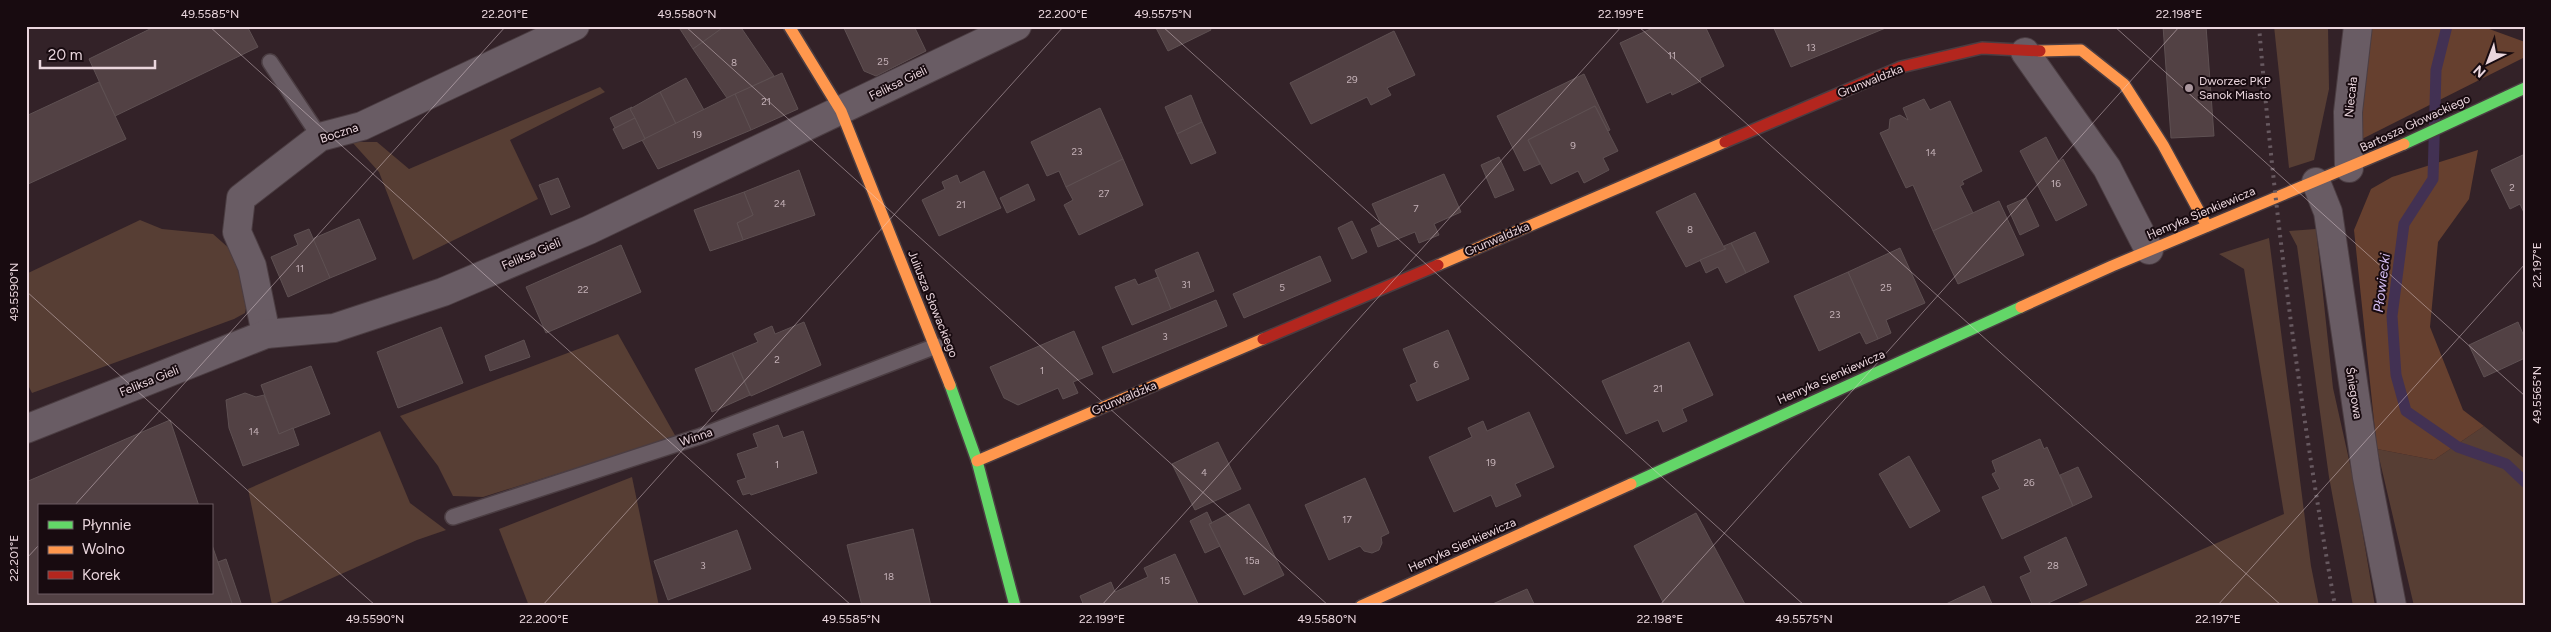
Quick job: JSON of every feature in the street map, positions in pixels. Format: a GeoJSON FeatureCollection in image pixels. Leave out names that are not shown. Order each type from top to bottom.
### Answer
{"type":"FeatureCollection","features":[{"type":"Feature","properties":{"kind":"street","name":"Boczna"},"geometry":{"type":"LineString","coordinates":[[266,334],[252,266],[237,232],[242,198],[320,137],[362,126],[575,26]]}},
{"type":"Feature","properties":{"kind":"street","name":"Juliusza Słowackiego"},"geometry":{"type":"LineString","coordinates":[[789,26],[841,111],[936,346],[977,461],[1015,606]]}},
{"type":"Feature","properties":{"kind":"street","name":"Feliksa Gieli"},"geometry":{"type":"LineString","coordinates":[[26,429],[266,334],[334,328],[443,292],[589,230],[1017,26]]}},
{"type":"Feature","properties":{"kind":"street","name":"Niecała"},"geometry":{"type":"LineString","coordinates":[[2349,168],[2348,112],[2358,26]]}},
{"type":"Feature","properties":{"kind":"street","name":"Grunwaldzka"},"geometry":{"type":"LineString","coordinates":[[977,461],[1901,67],[1982,48],[2025,52],[2081,50],[2124,84],[2163,145],[2207,226]]}},
{"type":"Feature","properties":{"kind":"street"},"geometry":{"type":"LineString","coordinates":[[2025,52],[2107,168],[2149,250]]}},
{"type":"Feature","properties":{"kind":"street","name":"Bartosza Głowackiego"},"geometry":{"type":"LineString","coordinates":[[2316,182],[2380,155],[2525,88]]}},
{"type":"Feature","properties":{"kind":"street","name":"Henryka Sienkiewicza"},"geometry":{"type":"LineString","coordinates":[[1361,606],[2149,250],[2316,182]]}},
{"type":"Feature","properties":{"kind":"street","name":"Śniegowa"},"geometry":{"type":"LineString","coordinates":[[2316,182],[2328,212],[2366,477],[2392,606]]}},
{"type":"Feature","properties":{"kind":"lane"},"geometry":{"type":"LineString","coordinates":[[270,62],[320,137]]}},
{"type":"Feature","properties":{"kind":"lane","name":"Winna"},"geometry":{"type":"LineString","coordinates":[[453,517],[701,436],[936,346]]}},
{"type":"Feature","properties":{"kind":"shaded area"},"geometry":{"type":"Polygon","coordinates":[[[2274,26],[2328,26],[2329,89],[2314,160],[2289,168],[2274,26]]]}},
{"type":"Feature","properties":{"kind":"shaded area"},"geometry":{"type":"Polygon","coordinates":[[[2372,26],[2481,26],[2525,42],[2525,57],[2358,141],[2372,26]]]}},
{"type":"Feature","properties":{"kind":"shaded area"},"geometry":{"type":"Polygon","coordinates":[[[600,87],[605,92],[510,140],[538,199],[413,260],[379,172],[352,142],[377,142],[409,169],[600,87]]]}},
{"type":"Feature","properties":{"kind":"shaded area"},"geometry":{"type":"Polygon","coordinates":[[[2478,150],[2469,199],[2438,242],[2430,327],[2463,410],[2484,426],[2434,460],[2377,449],[2354,230],[2371,189],[2392,177],[2478,150]]]}},
{"type":"Feature","properties":{"kind":"shaded area"},"geometry":{"type":"Polygon","coordinates":[[[140,220],[162,229],[213,234],[231,250],[248,299],[245,313],[234,319],[32,393],[26,381],[26,274],[140,220]]]}},
{"type":"Feature","properties":{"kind":"shaded area"},"geometry":{"type":"Polygon","coordinates":[[[2316,229],[2333,388],[2354,482],[2375,606],[2353,606],[2329,477],[2297,246],[2289,231],[2316,229]]]}},
{"type":"Feature","properties":{"kind":"shaded area"},"geometry":{"type":"Polygon","coordinates":[[[2269,238],[2311,566],[2319,606],[2071,606],[2284,514],[2244,269],[2219,254],[2269,238]]]}},
{"type":"Feature","properties":{"kind":"shaded area"},"geometry":{"type":"Polygon","coordinates":[[[618,334],[676,437],[483,497],[453,496],[438,466],[400,416],[618,334]]]}},
{"type":"Feature","properties":{"kind":"shaded area"},"geometry":{"type":"Polygon","coordinates":[[[2484,426],[2525,459],[2525,606],[2414,606],[2377,449],[2434,460],[2484,426]]]}},
{"type":"Feature","properties":{"kind":"shaded area"},"geometry":{"type":"Polygon","coordinates":[[[380,431],[410,503],[446,530],[417,540],[272,605],[248,489],[380,431]]]}},
{"type":"Feature","properties":{"kind":"shaded area"},"geometry":{"type":"Polygon","coordinates":[[[632,477],[659,606],[529,606],[499,529],[632,477]]]}},
{"type":"Feature","properties":{"kind":"building"},"geometry":{"type":"Polygon","coordinates":[[[156,26],[247,26],[258,47],[115,116],[89,59],[156,26]]]}},
{"type":"Feature","properties":{"kind":"building"},"geometry":{"type":"Polygon","coordinates":[[[678,26],[725,26],[693,49],[678,26]]]}},
{"type":"Feature","properties":{"kind":"building"},"geometry":{"type":"Polygon","coordinates":[[[725,26],[740,26],[774,76],[727,98],[693,49],[725,26]]]}},
{"type":"Feature","properties":{"kind":"building"},"geometry":{"type":"Polygon","coordinates":[[[843,26],[914,26],[926,51],[876,76],[864,71],[843,26]]]}},
{"type":"Feature","properties":{"kind":"building"},"geometry":{"type":"Polygon","coordinates":[[[1155,26],[1209,26],[1211,30],[1168,51],[1155,26]]]}},
{"type":"Feature","properties":{"kind":"building"},"geometry":{"type":"Polygon","coordinates":[[[1657,26],[1705,26],[1724,66],[1700,78],[1701,81],[1672,95],[1671,92],[1647,103],[1620,43],[1657,26]]]}},
{"type":"Feature","properties":{"kind":"building"},"geometry":{"type":"Polygon","coordinates":[[[1773,26],[1888,26],[1888,27],[1791,67],[1773,26]]]}},
{"type":"Feature","properties":{"kind":"building","name":"Dworzec PKP Sanok Miasto"},"geometry":{"type":"Polygon","coordinates":[[[2163,26],[2206,26],[2214,136],[2171,138],[2163,26]]]}},
{"type":"Feature","properties":{"kind":"building"},"geometry":{"type":"Polygon","coordinates":[[[1394,31],[1415,75],[1387,88],[1391,95],[1371,105],[1367,97],[1311,124],[1290,83],[1394,31]]]}},
{"type":"Feature","properties":{"kind":"building"},"geometry":{"type":"Polygon","coordinates":[[[782,73],[798,109],[751,130],[735,94],[782,73]]]}},
{"type":"Feature","properties":{"kind":"building"},"geometry":{"type":"Polygon","coordinates":[[[1584,74],[1610,130],[1608,131],[1595,106],[1528,140],[1540,164],[1524,171],[1497,116],[1584,74]]]}},
{"type":"Feature","properties":{"kind":"building"},"geometry":{"type":"Polygon","coordinates":[[[686,78],[704,110],[676,124],[660,92],[686,78]]]}},
{"type":"Feature","properties":{"kind":"building"},"geometry":{"type":"Polygon","coordinates":[[[99,82],[126,139],[26,185],[26,116],[99,82]]]}},
{"type":"Feature","properties":{"kind":"building"},"geometry":{"type":"Polygon","coordinates":[[[660,92],[676,124],[645,139],[630,109],[660,92]]]}},
{"type":"Feature","properties":{"kind":"building"},"geometry":{"type":"Polygon","coordinates":[[[735,94],[751,130],[658,169],[642,140],[735,94]]]}},
{"type":"Feature","properties":{"kind":"building"},"geometry":{"type":"Polygon","coordinates":[[[1191,95],[1202,122],[1177,134],[1165,107],[1191,95]]]}},
{"type":"Feature","properties":{"kind":"building"},"geometry":{"type":"Polygon","coordinates":[[[1924,99],[1930,110],[1950,101],[1982,171],[1962,181],[1964,184],[1960,186],[1973,213],[1933,231],[1913,185],[1906,188],[1880,133],[1889,129],[1890,119],[1900,115],[1908,120],[1903,108],[1924,99]]]}},
{"type":"Feature","properties":{"kind":"building"},"geometry":{"type":"Polygon","coordinates":[[[1595,106],[1618,151],[1603,158],[1609,170],[1584,183],[1578,171],[1551,184],[1528,140],[1595,106]]]}},
{"type":"Feature","properties":{"kind":"building"},"geometry":{"type":"Polygon","coordinates":[[[632,107],[630,109],[635,118],[615,128],[610,118],[632,107]]]}},
{"type":"Feature","properties":{"kind":"building"},"geometry":{"type":"Polygon","coordinates":[[[1100,108],[1123,159],[1066,187],[1059,171],[1047,176],[1031,142],[1100,108]]]}},
{"type":"Feature","properties":{"kind":"building"},"geometry":{"type":"Polygon","coordinates":[[[635,118],[645,139],[623,149],[613,129],[635,118]]]}},
{"type":"Feature","properties":{"kind":"building"},"geometry":{"type":"Polygon","coordinates":[[[1202,122],[1216,153],[1191,164],[1177,134],[1202,122]]]}},
{"type":"Feature","properties":{"kind":"building"},"geometry":{"type":"Polygon","coordinates":[[[2046,137],[2059,162],[2063,159],[2087,205],[2056,221],[2020,151],[2046,137]]]}},
{"type":"Feature","properties":{"kind":"building"},"geometry":{"type":"Polygon","coordinates":[[[2525,154],[2525,215],[2520,204],[2510,209],[2491,170],[2525,154]]]}},
{"type":"Feature","properties":{"kind":"building"},"geometry":{"type":"Polygon","coordinates":[[[1499,157],[1514,190],[1495,198],[1481,165],[1499,157]]]}},
{"type":"Feature","properties":{"kind":"building"},"geometry":{"type":"Polygon","coordinates":[[[1123,159],[1143,205],[1079,235],[1064,205],[1073,200],[1066,187],[1123,159]]]}},
{"type":"Feature","properties":{"kind":"building"},"geometry":{"type":"Polygon","coordinates":[[[799,170],[815,215],[743,240],[737,223],[753,215],[744,192],[799,170]]]}},
{"type":"Feature","properties":{"kind":"building"},"geometry":{"type":"Polygon","coordinates":[[[984,171],[1001,208],[939,236],[922,200],[945,189],[942,182],[957,175],[960,183],[984,171]]]}},
{"type":"Feature","properties":{"kind":"building"},"geometry":{"type":"Polygon","coordinates":[[[1444,174],[1461,212],[1434,224],[1439,235],[1419,243],[1415,232],[1378,247],[1371,229],[1381,224],[1372,204],[1444,174]]]}},
{"type":"Feature","properties":{"kind":"building"},"geometry":{"type":"Polygon","coordinates":[[[558,178],[570,207],[551,215],[539,185],[558,178]]]}},
{"type":"Feature","properties":{"kind":"building"},"geometry":{"type":"Polygon","coordinates":[[[1028,184],[1035,200],[1007,213],[1000,198],[1028,184]]]}},
{"type":"Feature","properties":{"kind":"building"},"geometry":{"type":"Polygon","coordinates":[[[744,192],[753,215],[737,223],[743,240],[710,251],[694,210],[744,192]]]}},
{"type":"Feature","properties":{"kind":"building"},"geometry":{"type":"Polygon","coordinates":[[[1695,193],[1725,249],[1686,267],[1656,212],[1695,193]]]}},
{"type":"Feature","properties":{"kind":"building"},"geometry":{"type":"Polygon","coordinates":[[[2026,198],[2039,226],[2020,235],[2007,206],[2026,198]]]}},
{"type":"Feature","properties":{"kind":"building"},"geometry":{"type":"Polygon","coordinates":[[[1999,201],[2024,255],[1958,284],[1933,231],[1999,201]]]}},
{"type":"Feature","properties":{"kind":"building"},"geometry":{"type":"Polygon","coordinates":[[[359,219],[376,259],[330,278],[312,239],[359,219]]]}},
{"type":"Feature","properties":{"kind":"building"},"geometry":{"type":"Polygon","coordinates":[[[1352,221],[1367,252],[1352,259],[1338,228],[1352,221]]]}},
{"type":"Feature","properties":{"kind":"building"},"geometry":{"type":"Polygon","coordinates":[[[309,229],[330,278],[288,297],[271,257],[298,245],[294,235],[309,229]]]}},
{"type":"Feature","properties":{"kind":"building"},"geometry":{"type":"Polygon","coordinates":[[[1755,232],[1769,262],[1746,273],[1731,243],[1755,232]]]}},
{"type":"Feature","properties":{"kind":"building"},"geometry":{"type":"Polygon","coordinates":[[[1731,243],[1746,273],[1726,283],[1718,267],[1706,273],[1700,260],[1726,249],[1724,246],[1731,243]]]}},
{"type":"Feature","properties":{"kind":"building"},"geometry":{"type":"Polygon","coordinates":[[[621,245],[641,292],[546,333],[526,287],[621,245]]]}},
{"type":"Feature","properties":{"kind":"building"},"geometry":{"type":"Polygon","coordinates":[[[1900,248],[1925,303],[1886,320],[1891,333],[1878,339],[1848,272],[1900,248]]]}},
{"type":"Feature","properties":{"kind":"building"},"geometry":{"type":"Polygon","coordinates":[[[1198,252],[1214,291],[1171,309],[1155,270],[1198,252]]]}},
{"type":"Feature","properties":{"kind":"building"},"geometry":{"type":"Polygon","coordinates":[[[1320,256],[1331,281],[1244,318],[1233,294],[1320,256]]]}},
{"type":"Feature","properties":{"kind":"building"},"geometry":{"type":"Polygon","coordinates":[[[1848,272],[1878,339],[1866,344],[1860,332],[1819,351],[1794,296],[1848,272]]]}},
{"type":"Feature","properties":{"kind":"building"},"geometry":{"type":"Polygon","coordinates":[[[1158,277],[1171,309],[1132,325],[1115,287],[1135,279],[1138,285],[1158,277]]]}},
{"type":"Feature","properties":{"kind":"building"},"geometry":{"type":"Polygon","coordinates":[[[1216,300],[1227,326],[1113,373],[1102,347],[1216,300]]]}},
{"type":"Feature","properties":{"kind":"building"},"geometry":{"type":"Polygon","coordinates":[[[804,322],[821,365],[751,396],[732,353],[758,342],[754,334],[772,326],[775,334],[804,322]]]}},
{"type":"Feature","properties":{"kind":"building"},"geometry":{"type":"Polygon","coordinates":[[[2518,322],[2525,339],[2525,358],[2484,377],[2469,345],[2518,322]]]}},
{"type":"Feature","properties":{"kind":"building"},"geometry":{"type":"Polygon","coordinates":[[[441,327],[463,383],[398,408],[377,352],[441,327]]]}},
{"type":"Feature","properties":{"kind":"building"},"geometry":{"type":"Polygon","coordinates":[[[1448,330],[1469,379],[1417,401],[1410,385],[1417,382],[1403,349],[1448,330]]]}},
{"type":"Feature","properties":{"kind":"building"},"geometry":{"type":"Polygon","coordinates":[[[1074,331],[1093,374],[1073,382],[1078,393],[1063,399],[1058,388],[1018,405],[1004,398],[990,367],[1074,331]]]}},
{"type":"Feature","properties":{"kind":"building"},"geometry":{"type":"Polygon","coordinates":[[[524,340],[530,357],[490,371],[485,356],[524,340]]]}},
{"type":"Feature","properties":{"kind":"building"},"geometry":{"type":"Polygon","coordinates":[[[1689,342],[1713,395],[1682,409],[1687,421],[1663,432],[1658,420],[1626,434],[1602,381],[1689,342]]]}},
{"type":"Feature","properties":{"kind":"building"},"geometry":{"type":"Polygon","coordinates":[[[732,353],[750,395],[712,412],[695,369],[732,353]]]}},
{"type":"Feature","properties":{"kind":"building"},"geometry":{"type":"Polygon","coordinates":[[[311,366],[330,414],[279,434],[261,385],[311,366]]]}},
{"type":"Feature","properties":{"kind":"building"},"geometry":{"type":"Polygon","coordinates":[[[245,393],[256,397],[264,395],[279,434],[293,428],[299,445],[243,466],[229,428],[226,400],[245,393]]]}},
{"type":"Feature","properties":{"kind":"building"},"geometry":{"type":"Polygon","coordinates":[[[1529,412],[1554,467],[1515,484],[1521,496],[1496,507],[1491,495],[1454,512],[1429,457],[1472,437],[1468,428],[1483,421],[1487,431],[1529,412]]]}},
{"type":"Feature","properties":{"kind":"building"},"geometry":{"type":"Polygon","coordinates":[[[170,420],[198,504],[38,504],[38,594],[212,594],[212,545],[233,606],[26,606],[26,482],[170,420]]]}},
{"type":"Feature","properties":{"kind":"building"},"geometry":{"type":"Polygon","coordinates":[[[778,425],[783,438],[803,431],[817,473],[751,495],[750,493],[743,495],[737,481],[746,478],[737,454],[758,447],[753,434],[778,425]]]}},
{"type":"Feature","properties":{"kind":"building"},"geometry":{"type":"Polygon","coordinates":[[[2040,439],[2044,449],[2047,447],[2073,506],[2002,539],[1982,497],[2000,489],[1992,474],[1996,472],[1992,461],[2040,439]]]}},
{"type":"Feature","properties":{"kind":"building"},"geometry":{"type":"Polygon","coordinates":[[[1218,442],[1241,489],[1195,510],[1172,464],[1218,442]]]}},
{"type":"Feature","properties":{"kind":"building"},"geometry":{"type":"Polygon","coordinates":[[[1909,456],[1940,511],[1910,528],[1879,474],[1909,456]]]}},
{"type":"Feature","properties":{"kind":"building"},"geometry":{"type":"Polygon","coordinates":[[[2078,467],[2092,497],[2073,506],[2060,475],[2078,467]]]}},
{"type":"Feature","properties":{"kind":"building"},"geometry":{"type":"Polygon","coordinates":[[[1365,478],[1389,533],[1381,537],[1382,543],[1379,550],[1372,553],[1364,551],[1360,546],[1329,560],[1305,505],[1365,478]]]}},
{"type":"Feature","properties":{"kind":"building"},"geometry":{"type":"Polygon","coordinates":[[[1249,504],[1284,575],[1244,595],[1209,524],[1249,504]]]}},
{"type":"Feature","properties":{"kind":"building"},"geometry":{"type":"Polygon","coordinates":[[[1207,512],[1212,523],[1209,524],[1220,546],[1205,553],[1190,521],[1207,512]]]}},
{"type":"Feature","properties":{"kind":"building"},"geometry":{"type":"Polygon","coordinates":[[[1696,513],[1746,606],[1665,606],[1634,546],[1696,513]]]}},
{"type":"Feature","properties":{"kind":"building"},"geometry":{"type":"Polygon","coordinates":[[[913,529],[931,606],[862,606],[847,545],[913,529]]]}},
{"type":"Feature","properties":{"kind":"building"},"geometry":{"type":"Polygon","coordinates":[[[737,530],[751,569],[668,600],[654,561],[737,530]]]}},
{"type":"Feature","properties":{"kind":"building"},"geometry":{"type":"Polygon","coordinates":[[[2066,537],[2087,585],[2042,606],[2033,606],[2020,577],[2031,572],[2024,557],[2066,537]]]}},
{"type":"Feature","properties":{"kind":"building"},"geometry":{"type":"Polygon","coordinates":[[[1175,554],[1199,606],[1084,606],[1080,596],[1111,582],[1115,592],[1148,577],[1144,568],[1175,554]]]}},
{"type":"Feature","properties":{"kind":"building"},"geometry":{"type":"Polygon","coordinates":[[[226,559],[242,606],[233,606],[218,562],[226,559]]]}},
{"type":"Feature","properties":{"kind":"building"},"geometry":{"type":"Polygon","coordinates":[[[1984,586],[1993,606],[1946,606],[1946,604],[1984,586]]]}},
{"type":"Feature","properties":{"kind":"building"},"geometry":{"type":"Polygon","coordinates":[[[1527,589],[1535,606],[1488,606],[1527,589]]]}},
{"type":"Feature","properties":{"kind":"waterway","name":"Płowiecki"},"geometry":{"type":"LineString","coordinates":[[2447,26],[2436,70],[2433,179],[2404,224],[2392,316],[2396,375],[2406,411],[2458,447],[2506,464],[2525,482]]}},
{"type":"Feature","properties":{"kind":"railway"},"geometry":{"type":"LineString","coordinates":[[2259,26],[2265,99],[2290,317],[2311,462],[2335,606]]}},
{"type":"Feature","properties":{"kind":"traffic: fast"},"geometry":{"type":"LineString","coordinates":[[2404,144],[2525,88]]}},
{"type":"Feature","properties":{"kind":"traffic: fast"},"geometry":{"type":"LineString","coordinates":[[1631,484],[2021,307]]}},
{"type":"Feature","properties":{"kind":"traffic: fast"},"geometry":{"type":"LineString","coordinates":[[950,385],[977,461],[1015,606]]}},
{"type":"Feature","properties":{"kind":"traffic: slow"},"geometry":{"type":"LineString","coordinates":[[789,26],[841,111],[950,385]]}},
{"type":"Feature","properties":{"kind":"traffic: slow"},"geometry":{"type":"LineString","coordinates":[[2040,51],[2081,50],[2124,84],[2163,145],[2207,226]]}},
{"type":"Feature","properties":{"kind":"traffic: slow"},"geometry":{"type":"LineString","coordinates":[[1438,265],[1725,142]]}},
{"type":"Feature","properties":{"kind":"traffic: slow"},"geometry":{"type":"LineString","coordinates":[[2021,307],[2112,266],[2404,144]]}},
{"type":"Feature","properties":{"kind":"traffic: slow"},"geometry":{"type":"LineString","coordinates":[[977,461],[1263,339]]}},
{"type":"Feature","properties":{"kind":"traffic: slow"},"geometry":{"type":"LineString","coordinates":[[1361,606],[1631,484]]}},
{"type":"Feature","properties":{"kind":"traffic: jam"},"geometry":{"type":"LineString","coordinates":[[1725,142],[1901,67],[1982,48],[2040,51]]}},
{"type":"Feature","properties":{"kind":"traffic: jam"},"geometry":{"type":"LineString","coordinates":[[1263,339],[1438,265]]}},
{"type":"Feature","properties":{"kind":"place","name":"Dworzec PKP Sanok Miasto"},"geometry":{"type":"Point","coordinates":[2189,88]}}]}
